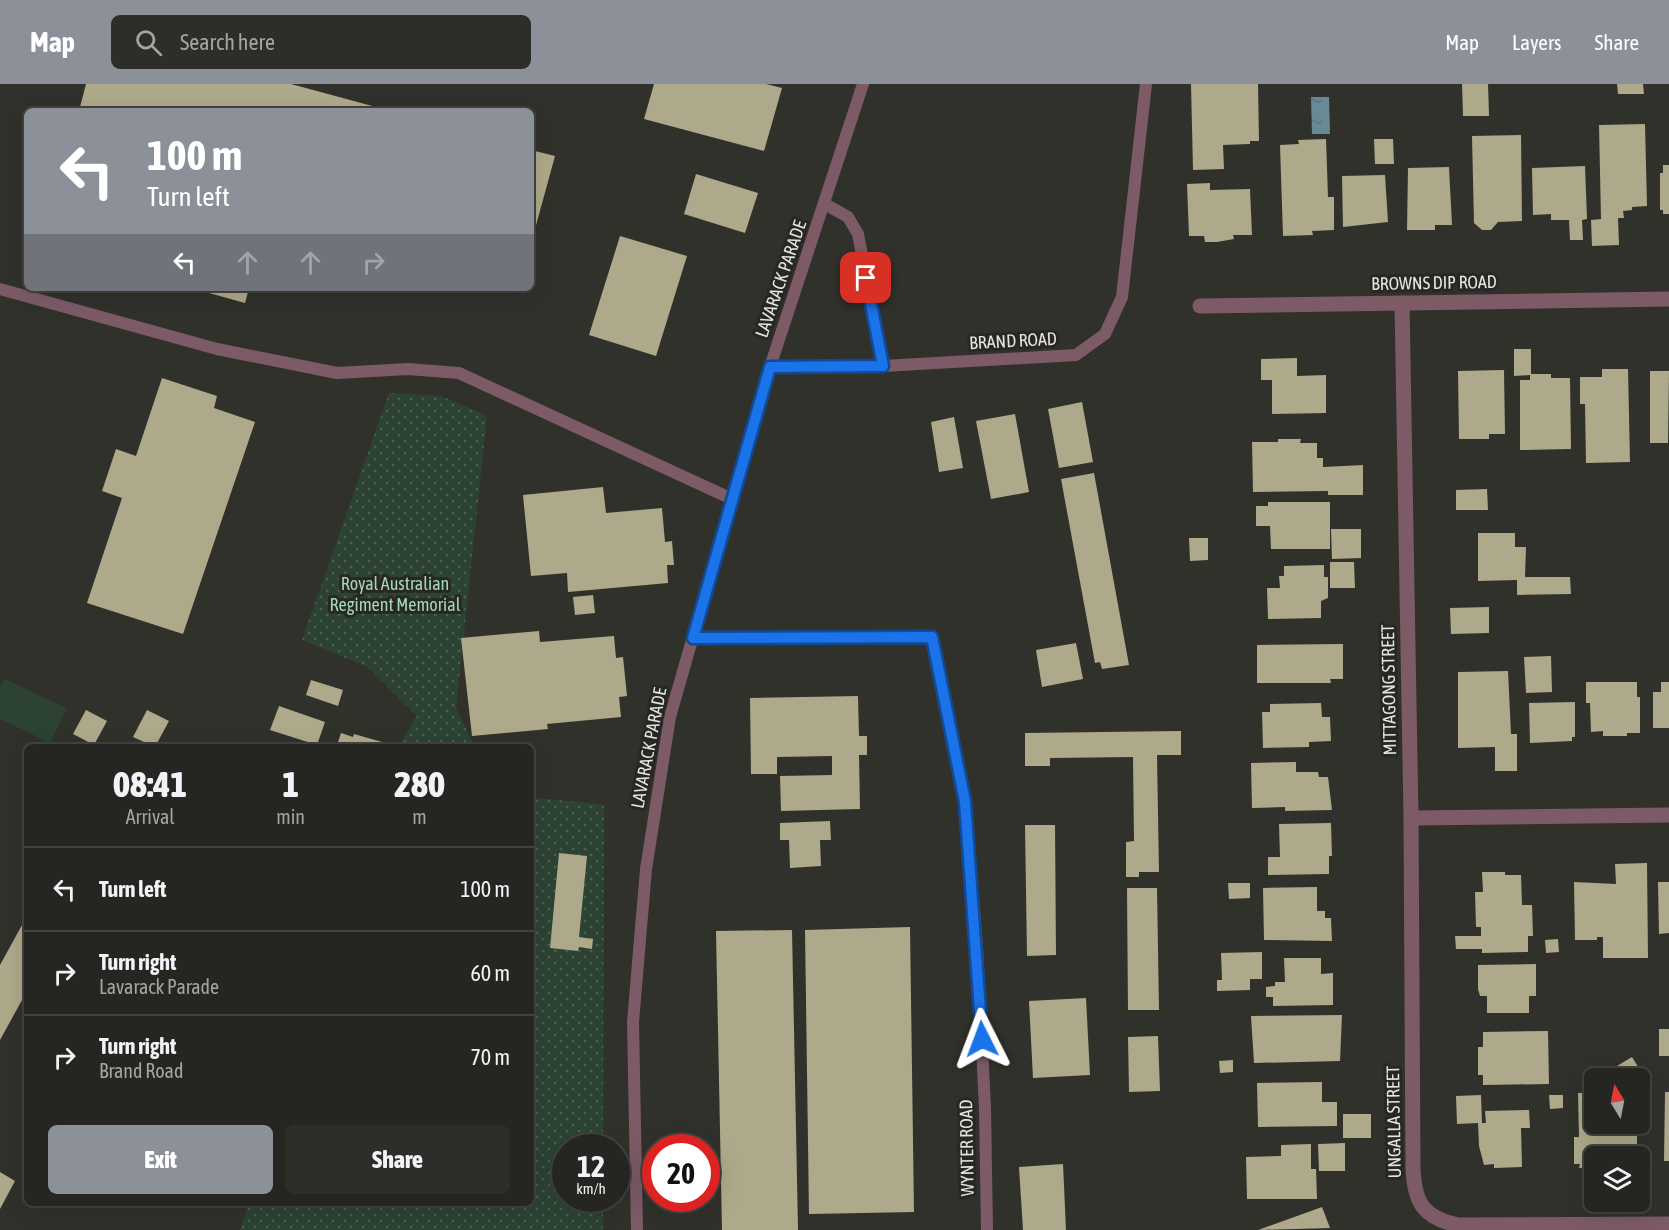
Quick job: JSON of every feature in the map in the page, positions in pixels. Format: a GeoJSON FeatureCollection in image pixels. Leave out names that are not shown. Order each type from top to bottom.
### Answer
{"type":"FeatureCollection","features":[{"type":"Feature","properties":{"kind":"street","name":"BROWNS DIP ROAD"},"geometry":{"type":"LineString","coordinates":[[1200,306],[1669,299]]}},
{"type":"Feature","properties":{"kind":"street","name":"MITTAGONG STREET"},"geometry":{"type":"LineString","coordinates":[[1402,303],[1411,818]]}},
{"type":"Feature","properties":{"kind":"street"},"geometry":{"type":"LineString","coordinates":[[1411,818],[1669,815]]}},
{"type":"Feature","properties":{"kind":"street","name":"UNGALLA STREET"},"geometry":{"type":"LineString","coordinates":[[1411,818],[1413,1167],[1419,1201],[1430,1215],[1458,1226],[1669,1224]]}},
{"type":"Feature","properties":{"kind":"lane","name":"LAVARACK PARADE"},"geometry":{"type":"LineString","coordinates":[[637,1230],[633,1022],[646,869],[670,717],[770,367],[863,84]]}},
{"type":"Feature","properties":{"kind":"lane","name":"BRAND ROAD"},"geometry":{"type":"LineString","coordinates":[[770,367],[883,366],[1076,355],[1106,334],[1122,297],[1146,84]]}},
{"type":"Feature","properties":{"kind":"lane"},"geometry":{"type":"LineString","coordinates":[[825,204],[848,217],[858,234],[883,366]]}},
{"type":"Feature","properties":{"kind":"lane"},"geometry":{"type":"LineString","coordinates":[[0,289],[216,349],[337,373],[408,369],[459,373],[732,499]]}},
{"type":"Feature","properties":{"kind":"lane","name":"WYNTER ROAD"},"geometry":{"type":"LineString","coordinates":[[693,638],[932,637],[965,802],[978,969],[987,1230]]}},
{"type":"Feature","properties":{"kind":"green space","name":"Royal Australian Regiment Memorial"},"geometry":{"type":"Polygon","coordinates":[[[389,393],[441,396],[487,416],[456,708],[474,744],[400,744],[417,716],[368,667],[302,640],[389,393]]]}},
{"type":"Feature","properties":{"kind":"green space"},"geometry":{"type":"Polygon","coordinates":[[[4,679],[67,708],[50,743],[0,719],[0,687],[4,679]]]}},
{"type":"Feature","properties":{"kind":"green space"},"geometry":{"type":"Polygon","coordinates":[[[534,797],[604,805],[603,1134],[552,1134],[552,1212],[603,1212],[603,1230],[240,1230],[248,1206],[534,1206],[534,797]]]}},
{"type":"Feature","properties":{"kind":"water"},"geometry":{"type":"Polygon","coordinates":[[[1311,97],[1329,97],[1330,134],[1312,134],[1311,97]]]}},
{"type":"Feature","properties":{"kind":"building"},"geometry":{"type":"Polygon","coordinates":[[[86,84],[291,84],[380,108],[80,108],[86,84]]]}},
{"type":"Feature","properties":{"kind":"building"},"geometry":{"type":"Polygon","coordinates":[[[654,84],[766,84],[782,88],[764,151],[644,119],[654,84]]]}},
{"type":"Feature","properties":{"kind":"building"},"geometry":{"type":"Polygon","coordinates":[[[1191,84],[1258,84],[1259,141],[1250,141],[1250,144],[1223,145],[1224,169],[1193,170],[1191,84]]]}},
{"type":"Feature","properties":{"kind":"building"},"geometry":{"type":"Polygon","coordinates":[[[1462,84],[1488,84],[1489,116],[1463,116],[1462,84]]]}},
{"type":"Feature","properties":{"kind":"building"},"geometry":{"type":"Polygon","coordinates":[[[1617,84],[1643,84],[1644,94],[1618,94],[1617,84]]]}},
{"type":"Feature","properties":{"kind":"building"},"geometry":{"type":"Polygon","coordinates":[[[1645,124],[1647,206],[1632,207],[1632,210],[1623,211],[1624,218],[1618,218],[1619,245],[1592,246],[1591,220],[1601,219],[1599,125],[1645,124]]]}},
{"type":"Feature","properties":{"kind":"building"},"geometry":{"type":"Polygon","coordinates":[[[1521,135],[1522,221],[1498,222],[1491,230],[1482,230],[1474,223],[1472,136],[1521,135]]]}},
{"type":"Feature","properties":{"kind":"building"},"geometry":{"type":"Polygon","coordinates":[[[1326,139],[1328,197],[1334,197],[1334,230],[1312,231],[1313,235],[1283,236],[1280,145],[1299,144],[1298,140],[1326,139]]]}},
{"type":"Feature","properties":{"kind":"building"},"geometry":{"type":"Polygon","coordinates":[[[1374,139],[1393,139],[1394,164],[1375,164],[1374,139]]]}},
{"type":"Feature","properties":{"kind":"building"},"geometry":{"type":"Polygon","coordinates":[[[534,151],[555,156],[534,233],[534,151]]]}},
{"type":"Feature","properties":{"kind":"building"},"geometry":{"type":"Polygon","coordinates":[[[1663,165],[1669,165],[1669,214],[1663,214],[1663,210],[1660,210],[1660,173],[1663,173],[1663,165]]]}},
{"type":"Feature","properties":{"kind":"building"},"geometry":{"type":"Polygon","coordinates":[[[1585,166],[1587,219],[1582,220],[1583,240],[1570,240],[1569,220],[1551,220],[1551,214],[1533,215],[1532,168],[1585,166]]]}},
{"type":"Feature","properties":{"kind":"building"},"geometry":{"type":"Polygon","coordinates":[[[1449,167],[1452,225],[1435,225],[1435,230],[1407,230],[1408,168],[1449,167]]]}},
{"type":"Feature","properties":{"kind":"building"},"geometry":{"type":"Polygon","coordinates":[[[696,174],[758,193],[745,233],[684,214],[696,174]]]}},
{"type":"Feature","properties":{"kind":"building"},"geometry":{"type":"Polygon","coordinates":[[[1385,175],[1388,222],[1343,227],[1342,176],[1385,175]]]}},
{"type":"Feature","properties":{"kind":"building"},"geometry":{"type":"Polygon","coordinates":[[[1210,183],[1210,190],[1250,189],[1252,235],[1233,235],[1234,239],[1217,242],[1205,242],[1204,236],[1189,236],[1187,184],[1210,183]]]}},
{"type":"Feature","properties":{"kind":"building"},"geometry":{"type":"Polygon","coordinates":[[[620,236],[687,256],[656,356],[589,335],[620,236]]]}},
{"type":"Feature","properties":{"kind":"building"},"geometry":{"type":"Polygon","coordinates":[[[202,291],[248,291],[245,303],[202,291]]]}},
{"type":"Feature","properties":{"kind":"building"},"geometry":{"type":"Polygon","coordinates":[[[1514,349],[1531,349],[1531,374],[1551,374],[1551,378],[1570,378],[1571,449],[1520,450],[1520,380],[1530,380],[1530,375],[1514,376],[1514,349]]]}},
{"type":"Feature","properties":{"kind":"building"},"geometry":{"type":"Polygon","coordinates":[[[1297,358],[1297,376],[1326,375],[1326,413],[1272,414],[1272,380],[1261,380],[1261,359],[1297,358]]]}},
{"type":"Feature","properties":{"kind":"building"},"geometry":{"type":"Polygon","coordinates":[[[1602,369],[1628,369],[1630,462],[1586,463],[1585,404],[1580,404],[1580,377],[1602,377],[1602,369]]]}},
{"type":"Feature","properties":{"kind":"building"},"geometry":{"type":"Polygon","coordinates":[[[1504,370],[1505,434],[1489,434],[1489,439],[1459,439],[1458,371],[1504,370]]]}},
{"type":"Feature","properties":{"kind":"building"},"geometry":{"type":"Polygon","coordinates":[[[1650,371],[1669,371],[1668,443],[1650,443],[1650,371]]]}},
{"type":"Feature","properties":{"kind":"building"},"geometry":{"type":"Polygon","coordinates":[[[162,378],[217,396],[214,408],[255,422],[183,634],[87,603],[122,498],[102,491],[116,449],[136,456],[162,378]]]}},
{"type":"Feature","properties":{"kind":"building"},"geometry":{"type":"Polygon","coordinates":[[[1082,402],[1093,462],[1059,468],[1048,409],[1082,402]]]}},
{"type":"Feature","properties":{"kind":"building"},"geometry":{"type":"Polygon","coordinates":[[[1015,414],[1029,492],[991,499],[976,421],[1015,414]]]}},
{"type":"Feature","properties":{"kind":"building"},"geometry":{"type":"Polygon","coordinates":[[[954,417],[963,468],[939,472],[931,422],[954,417]]]}},
{"type":"Feature","properties":{"kind":"building"},"geometry":{"type":"Polygon","coordinates":[[[1278,439],[1301,439],[1300,443],[1317,443],[1317,458],[1323,458],[1323,467],[1363,465],[1363,495],[1328,495],[1328,491],[1253,492],[1252,442],[1278,442],[1278,439]]]}},
{"type":"Feature","properties":{"kind":"building"},"geometry":{"type":"Polygon","coordinates":[[[1094,473],[1129,665],[1102,669],[1100,662],[1095,663],[1061,479],[1094,473]]]}},
{"type":"Feature","properties":{"kind":"building"},"geometry":{"type":"Polygon","coordinates":[[[603,487],[606,513],[662,508],[665,542],[672,541],[674,565],[667,565],[668,583],[568,592],[567,573],[531,576],[523,495],[603,487]]]}},
{"type":"Feature","properties":{"kind":"building"},"geometry":{"type":"Polygon","coordinates":[[[1487,489],[1488,510],[1456,510],[1456,490],[1487,489]]]}},
{"type":"Feature","properties":{"kind":"building"},"geometry":{"type":"Polygon","coordinates":[[[1268,502],[1330,502],[1330,549],[1271,549],[1270,526],[1256,526],[1256,506],[1268,506],[1268,502]]]}},
{"type":"Feature","properties":{"kind":"building"},"geometry":{"type":"Polygon","coordinates":[[[1331,529],[1361,529],[1361,558],[1332,559],[1331,529]]]}},
{"type":"Feature","properties":{"kind":"building"},"geometry":{"type":"Polygon","coordinates":[[[1478,533],[1515,533],[1515,547],[1526,547],[1525,577],[1570,577],[1571,594],[1517,595],[1517,580],[1478,581],[1478,533]]]}},
{"type":"Feature","properties":{"kind":"building"},"geometry":{"type":"Polygon","coordinates":[[[1189,538],[1208,538],[1208,560],[1190,561],[1189,538]]]}},
{"type":"Feature","properties":{"kind":"building"},"geometry":{"type":"Polygon","coordinates":[[[1330,562],[1354,562],[1355,588],[1330,588],[1330,562]]]}},
{"type":"Feature","properties":{"kind":"building"},"geometry":{"type":"Polygon","coordinates":[[[1324,565],[1324,577],[1328,577],[1328,598],[1321,601],[1321,618],[1268,619],[1267,588],[1280,588],[1279,576],[1284,576],[1284,566],[1324,565]]]}},
{"type":"Feature","properties":{"kind":"building"},"geometry":{"type":"Polygon","coordinates":[[[593,595],[595,613],[575,615],[573,597],[593,595]]]}},
{"type":"Feature","properties":{"kind":"building"},"geometry":{"type":"Polygon","coordinates":[[[1489,607],[1489,633],[1451,634],[1450,608],[1489,607]]]}},
{"type":"Feature","properties":{"kind":"building"},"geometry":{"type":"Polygon","coordinates":[[[539,631],[540,642],[614,636],[616,658],[623,657],[627,696],[619,697],[621,717],[547,724],[548,729],[472,736],[461,638],[539,631]]]}},
{"type":"Feature","properties":{"kind":"building"},"geometry":{"type":"Polygon","coordinates":[[[1076,643],[1083,679],[1042,687],[1036,650],[1076,643]]]}},
{"type":"Feature","properties":{"kind":"building"},"geometry":{"type":"Polygon","coordinates":[[[1343,644],[1343,679],[1330,679],[1331,683],[1257,683],[1257,645],[1343,644]]]}},
{"type":"Feature","properties":{"kind":"building"},"geometry":{"type":"Polygon","coordinates":[[[1551,656],[1552,692],[1526,693],[1524,657],[1551,656]]]}},
{"type":"Feature","properties":{"kind":"building"},"geometry":{"type":"Polygon","coordinates":[[[1508,671],[1511,734],[1517,734],[1517,771],[1495,771],[1495,747],[1458,748],[1458,672],[1508,671]]]}},
{"type":"Feature","properties":{"kind":"building"},"geometry":{"type":"Polygon","coordinates":[[[311,680],[343,690],[338,706],[306,695],[311,680]]]}},
{"type":"Feature","properties":{"kind":"building"},"geometry":{"type":"Polygon","coordinates":[[[1586,682],[1637,682],[1637,697],[1640,697],[1640,733],[1627,733],[1627,736],[1603,736],[1603,731],[1591,732],[1590,703],[1586,703],[1586,682]]]}},
{"type":"Feature","properties":{"kind":"building"},"geometry":{"type":"Polygon","coordinates":[[[1661,682],[1669,682],[1669,728],[1653,728],[1653,692],[1661,692],[1661,682]]]}},
{"type":"Feature","properties":{"kind":"building"},"geometry":{"type":"Polygon","coordinates":[[[858,696],[859,736],[867,736],[867,755],[859,755],[860,809],[781,811],[780,776],[832,775],[832,756],[777,757],[777,774],[751,774],[750,698],[858,696]]]}},
{"type":"Feature","properties":{"kind":"building"},"geometry":{"type":"Polygon","coordinates":[[[1575,702],[1575,737],[1572,737],[1572,741],[1530,743],[1529,703],[1575,702]]]}},
{"type":"Feature","properties":{"kind":"building"},"geometry":{"type":"Polygon","coordinates":[[[1321,703],[1322,717],[1330,717],[1331,741],[1309,742],[1309,747],[1263,748],[1262,712],[1270,712],[1270,704],[1321,703]]]}},
{"type":"Feature","properties":{"kind":"building"},"geometry":{"type":"Polygon","coordinates":[[[279,706],[325,722],[317,744],[270,730],[279,706]]]}},
{"type":"Feature","properties":{"kind":"building"},"geometry":{"type":"Polygon","coordinates":[[[86,710],[107,721],[95,744],[73,734],[86,710]]]}},
{"type":"Feature","properties":{"kind":"building"},"geometry":{"type":"Polygon","coordinates":[[[147,710],[169,721],[157,744],[148,744],[133,737],[147,710]]]}},
{"type":"Feature","properties":{"kind":"building"},"geometry":{"type":"Polygon","coordinates":[[[1181,731],[1181,755],[1157,755],[1159,872],[1139,872],[1139,877],[1126,877],[1126,842],[1134,841],[1133,757],[1050,758],[1050,766],[1025,766],[1025,733],[1181,731]]]}},
{"type":"Feature","properties":{"kind":"building"},"geometry":{"type":"Polygon","coordinates":[[[341,733],[353,737],[354,734],[382,742],[382,744],[337,744],[341,733]]]}},
{"type":"Feature","properties":{"kind":"building"},"geometry":{"type":"Polygon","coordinates":[[[1296,762],[1296,772],[1318,772],[1319,777],[1328,777],[1332,810],[1285,811],[1285,807],[1252,808],[1251,763],[1296,762]]]}},
{"type":"Feature","properties":{"kind":"building"},"geometry":{"type":"Polygon","coordinates":[[[830,821],[831,840],[820,840],[821,866],[790,868],[789,840],[780,840],[780,823],[830,821]]]}},
{"type":"Feature","properties":{"kind":"building"},"geometry":{"type":"Polygon","coordinates":[[[1331,823],[1332,856],[1329,856],[1329,874],[1268,875],[1268,857],[1280,857],[1279,824],[1331,823]]]}},
{"type":"Feature","properties":{"kind":"building"},"geometry":{"type":"Polygon","coordinates":[[[1025,825],[1055,825],[1056,955],[1027,956],[1025,825]]]}},
{"type":"Feature","properties":{"kind":"building"},"geometry":{"type":"Polygon","coordinates":[[[559,853],[587,856],[579,937],[593,939],[592,949],[579,947],[578,951],[550,948],[559,853]]]}},
{"type":"Feature","properties":{"kind":"building"},"geometry":{"type":"Polygon","coordinates":[[[1647,863],[1648,958],[1603,958],[1603,937],[1597,937],[1597,940],[1575,940],[1574,882],[1616,884],[1615,864],[1647,863]]]}},
{"type":"Feature","properties":{"kind":"building"},"geometry":{"type":"Polygon","coordinates":[[[1482,872],[1521,875],[1522,905],[1532,905],[1533,936],[1528,936],[1528,952],[1482,953],[1482,949],[1456,949],[1455,936],[1481,936],[1481,927],[1476,927],[1475,892],[1483,892],[1482,872]]]}},
{"type":"Feature","properties":{"kind":"building"},"geometry":{"type":"Polygon","coordinates":[[[1658,882],[1669,882],[1669,933],[1659,934],[1658,882]]]}},
{"type":"Feature","properties":{"kind":"building"},"geometry":{"type":"Polygon","coordinates":[[[1228,883],[1250,883],[1250,898],[1229,899],[1228,883]]]}},
{"type":"Feature","properties":{"kind":"building"},"geometry":{"type":"Polygon","coordinates":[[[1317,887],[1317,911],[1325,911],[1325,918],[1331,918],[1332,941],[1264,940],[1263,888],[1317,887]]]}},
{"type":"Feature","properties":{"kind":"building"},"geometry":{"type":"Polygon","coordinates":[[[1127,888],[1157,888],[1159,1010],[1128,1010],[1127,888]]]}},
{"type":"Feature","properties":{"kind":"building"},"geometry":{"type":"Polygon","coordinates":[[[24,921],[24,996],[0,1040],[0,965],[24,921]]]}},
{"type":"Feature","properties":{"kind":"building"},"geometry":{"type":"Polygon","coordinates":[[[910,927],[914,1212],[809,1214],[805,930],[910,927]]]}},
{"type":"Feature","properties":{"kind":"building"},"geometry":{"type":"Polygon","coordinates":[[[792,930],[798,1230],[722,1230],[716,931],[792,930]]]}},
{"type":"Feature","properties":{"kind":"building"},"geometry":{"type":"Polygon","coordinates":[[[1558,939],[1559,952],[1546,953],[1545,940],[1558,939]]]}},
{"type":"Feature","properties":{"kind":"building"},"geometry":{"type":"Polygon","coordinates":[[[1262,952],[1262,979],[1250,979],[1250,990],[1217,991],[1217,980],[1222,980],[1221,953],[1262,952]]]}},
{"type":"Feature","properties":{"kind":"building"},"geometry":{"type":"Polygon","coordinates":[[[1284,958],[1321,958],[1321,974],[1333,973],[1333,1005],[1273,1006],[1273,997],[1266,997],[1266,987],[1275,986],[1275,982],[1285,982],[1284,958]]]}},
{"type":"Feature","properties":{"kind":"building"},"geometry":{"type":"Polygon","coordinates":[[[1536,964],[1536,996],[1529,996],[1529,1013],[1487,1013],[1487,996],[1480,996],[1478,989],[1478,965],[1536,964]]]}},
{"type":"Feature","properties":{"kind":"building"},"geometry":{"type":"Polygon","coordinates":[[[1086,998],[1090,1075],[1033,1078],[1029,1001],[1086,998]]]}},
{"type":"Feature","properties":{"kind":"building"},"geometry":{"type":"Polygon","coordinates":[[[1342,1015],[1340,1061],[1254,1063],[1251,1016],[1342,1015]]]}},
{"type":"Feature","properties":{"kind":"building"},"geometry":{"type":"Polygon","coordinates":[[[1659,1029],[1669,1029],[1669,1056],[1659,1056],[1659,1029]]]}},
{"type":"Feature","properties":{"kind":"building"},"geometry":{"type":"Polygon","coordinates":[[[1548,1031],[1549,1084],[1483,1085],[1483,1075],[1478,1075],[1478,1047],[1483,1047],[1483,1032],[1548,1031]]]}},
{"type":"Feature","properties":{"kind":"building"},"geometry":{"type":"Polygon","coordinates":[[[1158,1036],[1160,1091],[1129,1092],[1128,1037],[1158,1036]]]}},
{"type":"Feature","properties":{"kind":"building"},"geometry":{"type":"Polygon","coordinates":[[[1632,1057],[1639,1068],[1614,1068],[1632,1057]]]}},
{"type":"Feature","properties":{"kind":"building"},"geometry":{"type":"Polygon","coordinates":[[[1233,1060],[1233,1072],[1220,1073],[1219,1061],[1233,1060]]]}},
{"type":"Feature","properties":{"kind":"building"},"geometry":{"type":"Polygon","coordinates":[[[1322,1082],[1322,1102],[1337,1102],[1337,1126],[1258,1127],[1257,1083],[1322,1082]]]}},
{"type":"Feature","properties":{"kind":"building"},"geometry":{"type":"Polygon","coordinates":[[[1665,1092],[1669,1092],[1669,1161],[1664,1161],[1665,1092]]]}},
{"type":"Feature","properties":{"kind":"building"},"geometry":{"type":"Polygon","coordinates":[[[1578,1093],[1584,1093],[1584,1134],[1637,1134],[1637,1146],[1584,1146],[1584,1168],[1579,1168],[1580,1164],[1574,1164],[1574,1137],[1579,1137],[1578,1093]]]}},
{"type":"Feature","properties":{"kind":"building"},"geometry":{"type":"Polygon","coordinates":[[[1481,1095],[1482,1123],[1486,1123],[1485,1111],[1529,1110],[1530,1128],[1521,1128],[1522,1167],[1494,1168],[1494,1164],[1484,1165],[1479,1146],[1478,1123],[1457,1124],[1456,1096],[1481,1095]]]}},
{"type":"Feature","properties":{"kind":"building"},"geometry":{"type":"Polygon","coordinates":[[[1549,1095],[1563,1095],[1563,1108],[1550,1109],[1549,1095]]]}},
{"type":"Feature","properties":{"kind":"building"},"geometry":{"type":"Polygon","coordinates":[[[1343,1114],[1371,1114],[1371,1138],[1343,1138],[1343,1114]]]}},
{"type":"Feature","properties":{"kind":"building"},"geometry":{"type":"Polygon","coordinates":[[[1345,1143],[1345,1171],[1319,1171],[1318,1144],[1345,1143]]]}},
{"type":"Feature","properties":{"kind":"building"},"geometry":{"type":"Polygon","coordinates":[[[1311,1144],[1311,1169],[1316,1169],[1317,1199],[1247,1199],[1246,1157],[1281,1156],[1281,1145],[1311,1144]]]}},
{"type":"Feature","properties":{"kind":"building"},"geometry":{"type":"Polygon","coordinates":[[[1063,1164],[1066,1230],[1023,1230],[1019,1167],[1063,1164]]]}},
{"type":"Feature","properties":{"kind":"building"},"geometry":{"type":"Polygon","coordinates":[[[0,1172],[15,1181],[0,1209],[0,1172]]]}},
{"type":"Feature","properties":{"kind":"building"},"geometry":{"type":"Polygon","coordinates":[[[1322,1207],[1330,1228],[1258,1230],[1322,1207]]]}},
{"type":"Feature","properties":{"kind":"route"},"geometry":{"type":"LineString","coordinates":[[866,278],[883,366],[770,367],[693,638],[932,637],[965,802],[982,1039]]}}]}
